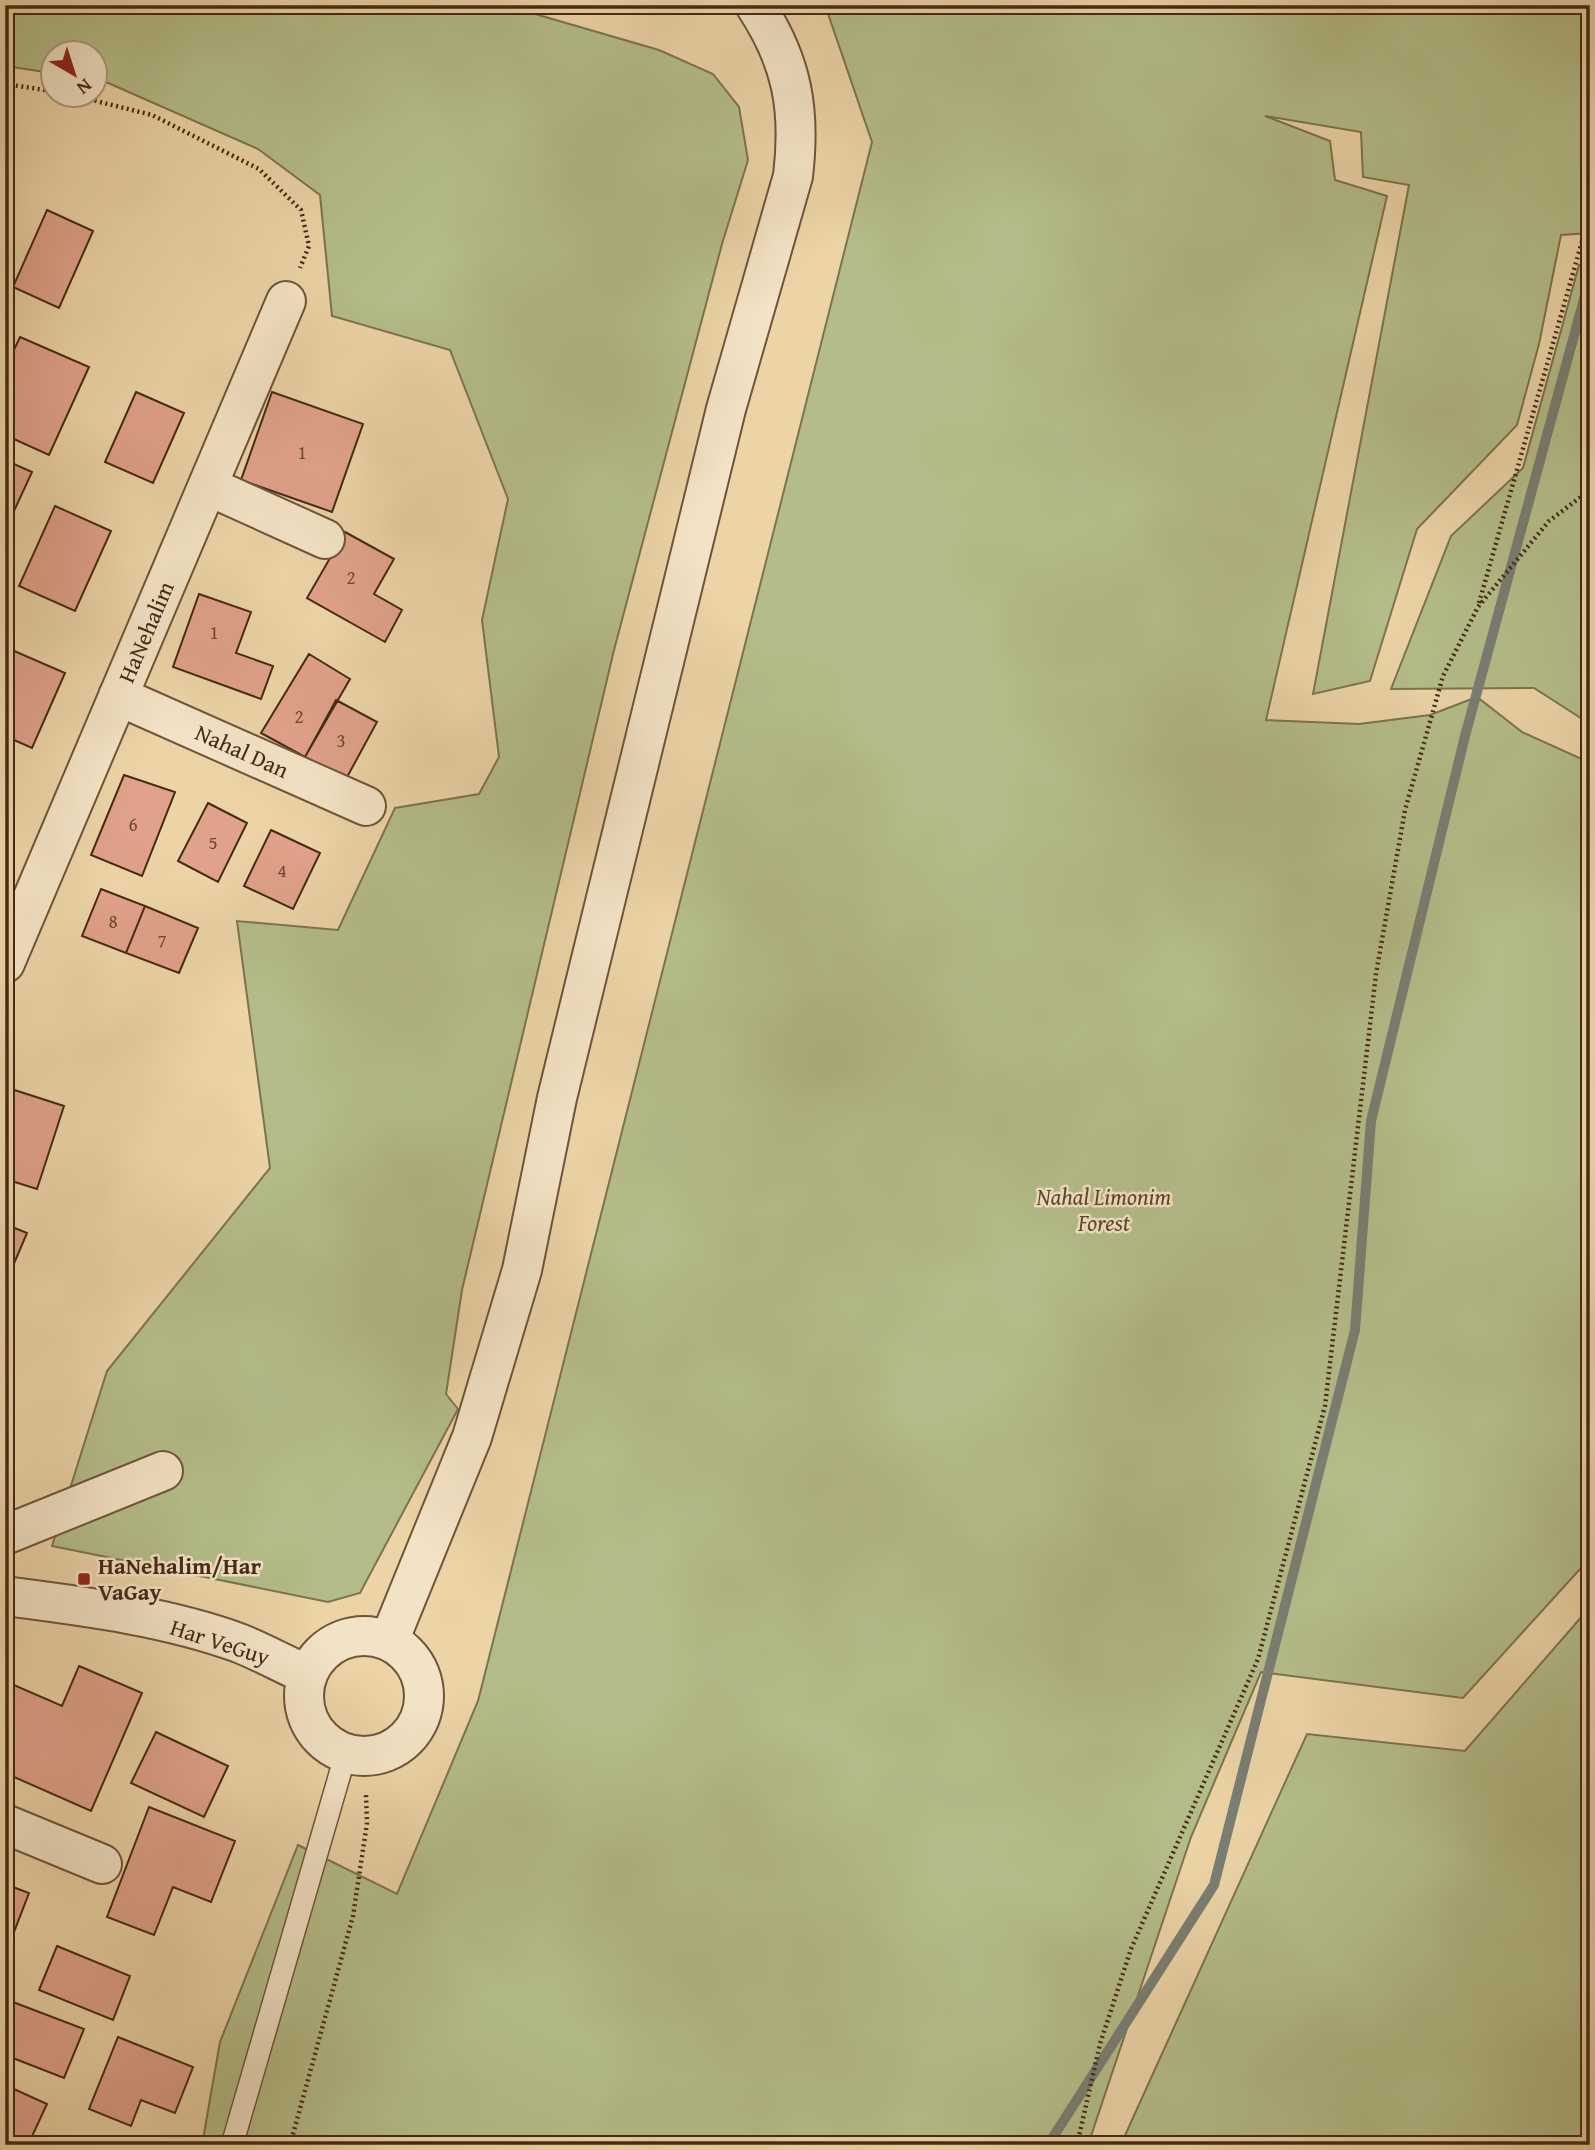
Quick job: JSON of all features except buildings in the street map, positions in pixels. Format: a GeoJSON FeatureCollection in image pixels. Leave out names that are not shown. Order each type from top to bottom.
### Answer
{"type":"FeatureCollection","features":[{"type":"Feature","properties":{"kind":"street"},"geometry":{"type":"LineString","coordinates":[[389,1641],[472,1437],[522,1270],[557,1098],[726,409],[793,176],[797,142],[796,106],[777,43],[755,5]]}},
{"type":"Feature","properties":{"kind":"street","name":"HaNehalim"},"geometry":{"type":"LineString","coordinates":[[5,963],[286,302]]}},
{"type":"Feature","properties":{"kind":"street"},"geometry":{"type":"LineString","coordinates":[[208,486],[325,539]]}},
{"type":"Feature","properties":{"kind":"street","name":"Nahal Dan"},"geometry":{"type":"LineString","coordinates":[[118,696],[366,806]]}},
{"type":"Feature","properties":{"kind":"street"},"geometry":{"type":"LineString","coordinates":[[5,1535],[163,1471]]}},
{"type":"Feature","properties":{"kind":"street","name":"Har VeGuy"},"geometry":{"type":"LineString","coordinates":[[5,1596],[74,1606],[187,1629],[239,1643],[308,1675]]}},
{"type":"Feature","properties":{"kind":"street"},"geometry":{"type":"LineString","coordinates":[[370,1636],[389,1641],[402,1648],[419,1672],[424,1693],[421,1715],[405,1740],[386,1751],[355,1754],[329,1744],[314,1730],[306,1713],[304,1694],[308,1675],[318,1658],[342,1641],[370,1636]]}},
{"type":"Feature","properties":{"kind":"street"},"geometry":{"type":"LineString","coordinates":[[5,1824],[102,1864]]}},
{"type":"Feature","properties":{"kind":"lane"},"geometry":{"type":"LineString","coordinates":[[232,2145],[355,1754]]}},
{"type":"Feature","properties":{"kind":"path"},"geometry":{"type":"LineString","coordinates":[[5,84],[38,88]]}},
{"type":"Feature","properties":{"kind":"path"},"geometry":{"type":"LineString","coordinates":[[108,104],[152,115],[258,169],[300,210],[309,246],[286,302]]}},
{"type":"Feature","properties":{"kind":"path"},"geometry":{"type":"LineString","coordinates":[[1077,2145],[1100,2044],[1131,1949],[1258,1659],[1325,1406],[1376,974],[1405,810],[1443,676],[1478,607],[1524,437],[1585,232],[1590,225]]}},
{"type":"Feature","properties":{"kind":"path"},"geometry":{"type":"LineString","coordinates":[[1478,607],[1549,521],[1590,490]]}},
{"type":"Feature","properties":{"kind":"path"},"geometry":{"type":"LineString","coordinates":[[290,2145],[353,1916],[368,1823],[355,1754]]}},
{"type":"Feature","properties":{"kind":"green space"},"geometry":{"type":"Polygon","coordinates":[[[5,5],[504,5],[659,50],[713,74],[739,107],[748,160],[722,244],[614,650],[462,1290],[446,1394],[458,1409],[360,1593],[328,1602],[52,1546],[107,1371],[270,1168],[237,921],[338,930],[395,808],[479,794],[499,757],[482,620],[508,499],[450,350],[332,316],[320,195],[258,149],[108,83],[108,38],[38,38],[38,71],[5,66],[5,5]]]}},
{"type":"Feature","properties":{"kind":"green space","name":"Nahal Limonim Forest"},"geometry":{"type":"Polygon","coordinates":[[[825,5],[1590,5],[1590,233],[1561,235],[1539,344],[1517,425],[1417,529],[1370,681],[1313,694],[1409,185],[1363,177],[1361,132],[1265,116],[1330,141],[1335,180],[1387,196],[1266,720],[1359,724],[1430,715],[1477,697],[1522,732],[1590,765],[1590,1558],[1463,1698],[1261,1672],[1191,1837],[1088,2145],[202,2145],[220,2042],[298,1845],[397,1894],[478,1701],[872,142],[825,5]]]}},
{"type":"Feature","properties":{"kind":"green space"},"geometry":{"type":"Polygon","coordinates":[[[1579,265],[1590,265],[1590,724],[1534,688],[1391,689],[1451,536],[1523,468],[1579,265]]]}},
{"type":"Feature","properties":{"kind":"green space"},"geometry":{"type":"Polygon","coordinates":[[[1590,1607],[1590,2145],[1149,2145],[1122,2142],[1307,1734],[1465,1751],[1590,1607]]]}},
{"type":"Feature","properties":{"kind":"waterway"},"geometry":{"type":"LineString","coordinates":[[1048,2145],[1214,1885],[1355,1330],[1371,1121],[1465,736],[1590,277]]}},
{"type":"Feature","properties":{"kind":"place","name":"HaNehalim/Har VaGay"},"geometry":{"type":"Point","coordinates":[84,1579]}}]}
